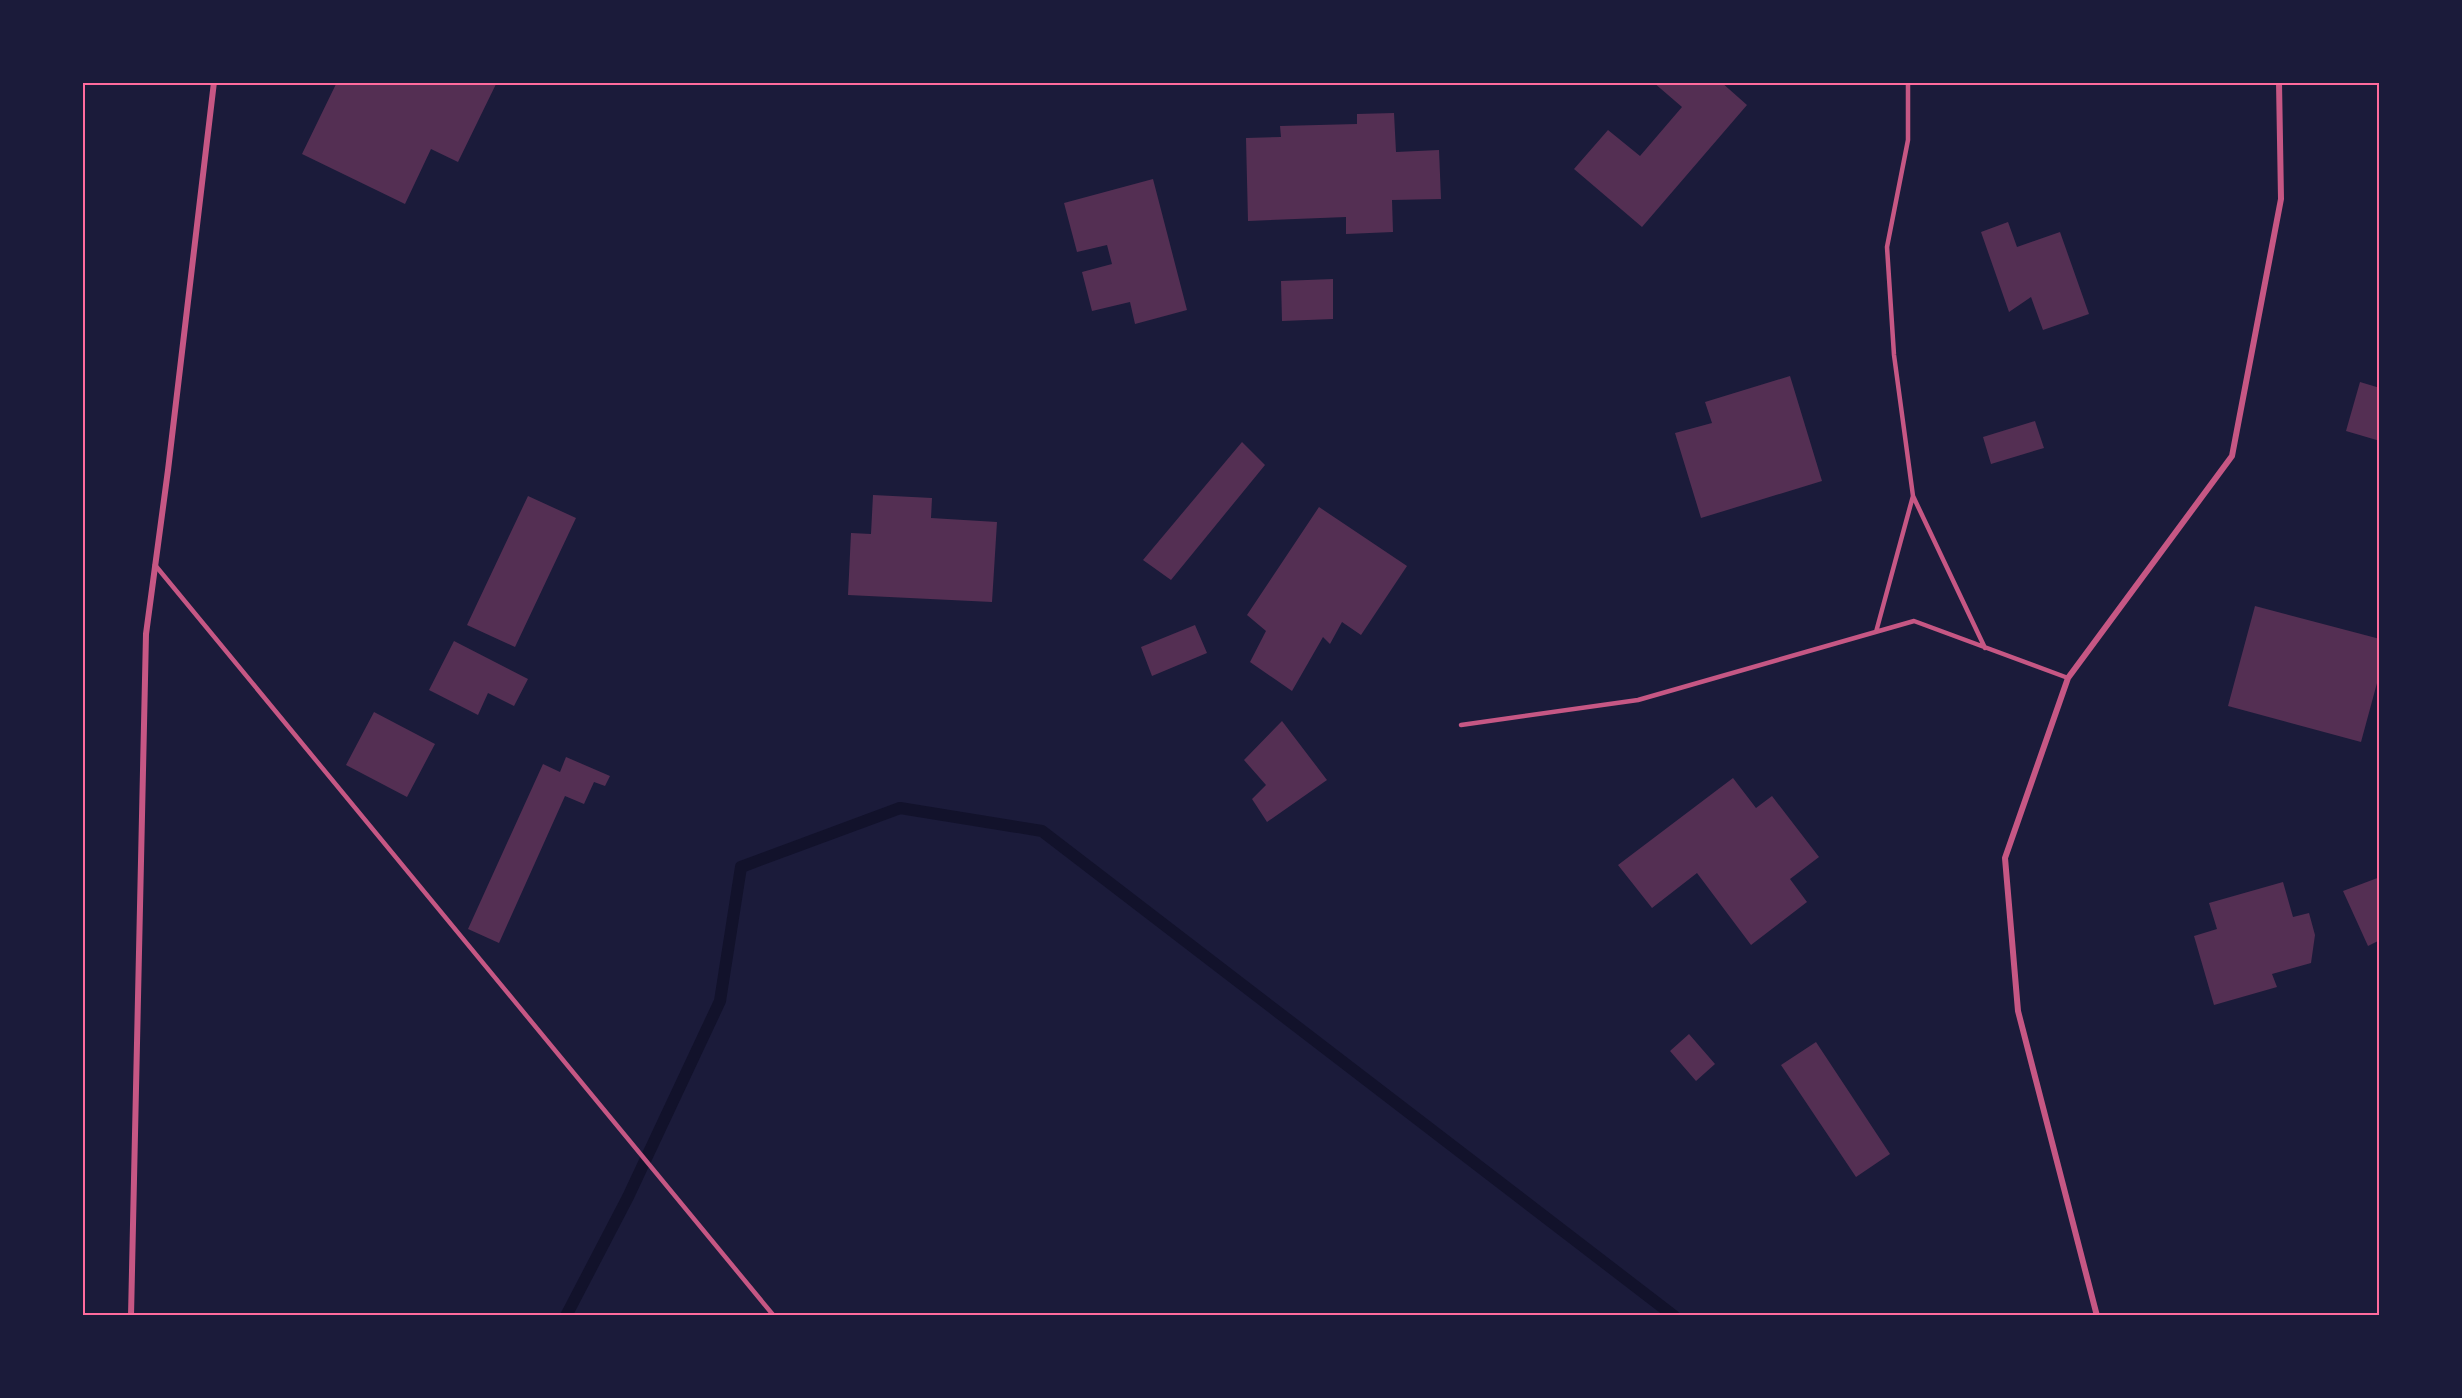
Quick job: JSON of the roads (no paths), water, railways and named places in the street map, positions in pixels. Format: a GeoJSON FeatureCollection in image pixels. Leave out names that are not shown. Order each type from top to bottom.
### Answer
{"type":"FeatureCollection","features":[{"type":"Feature","properties":{"kind":"street"},"geometry":{"type":"LineString","coordinates":[[131,1316],[146,634],[214,82]]}},
{"type":"Feature","properties":{"kind":"street"},"geometry":{"type":"LineString","coordinates":[[2097,1316],[2018,1011],[2005,858],[2068,678],[2232,456],[2281,199],[2280,82]]}},
{"type":"Feature","properties":{"kind":"lane"},"geometry":{"type":"LineString","coordinates":[[1908,82],[1908,140],[1887,247],[1894,355],[1913,496],[1985,648]]}},
{"type":"Feature","properties":{"kind":"lane"},"geometry":{"type":"LineString","coordinates":[[1876,632],[1913,496]]}},
{"type":"Feature","properties":{"kind":"lane"},"geometry":{"type":"LineString","coordinates":[[155,565],[774,1316]]}},
{"type":"Feature","properties":{"kind":"lane"},"geometry":{"type":"LineString","coordinates":[[1461,725],[1638,700],[1914,621],[2068,678]]}},
{"type":"Feature","properties":{"kind":"waterway"},"geometry":{"type":"LineString","coordinates":[[566,1316],[628,1197],[720,1001],[741,867],[900,808],[1042,831],[1674,1316]]}}]}
